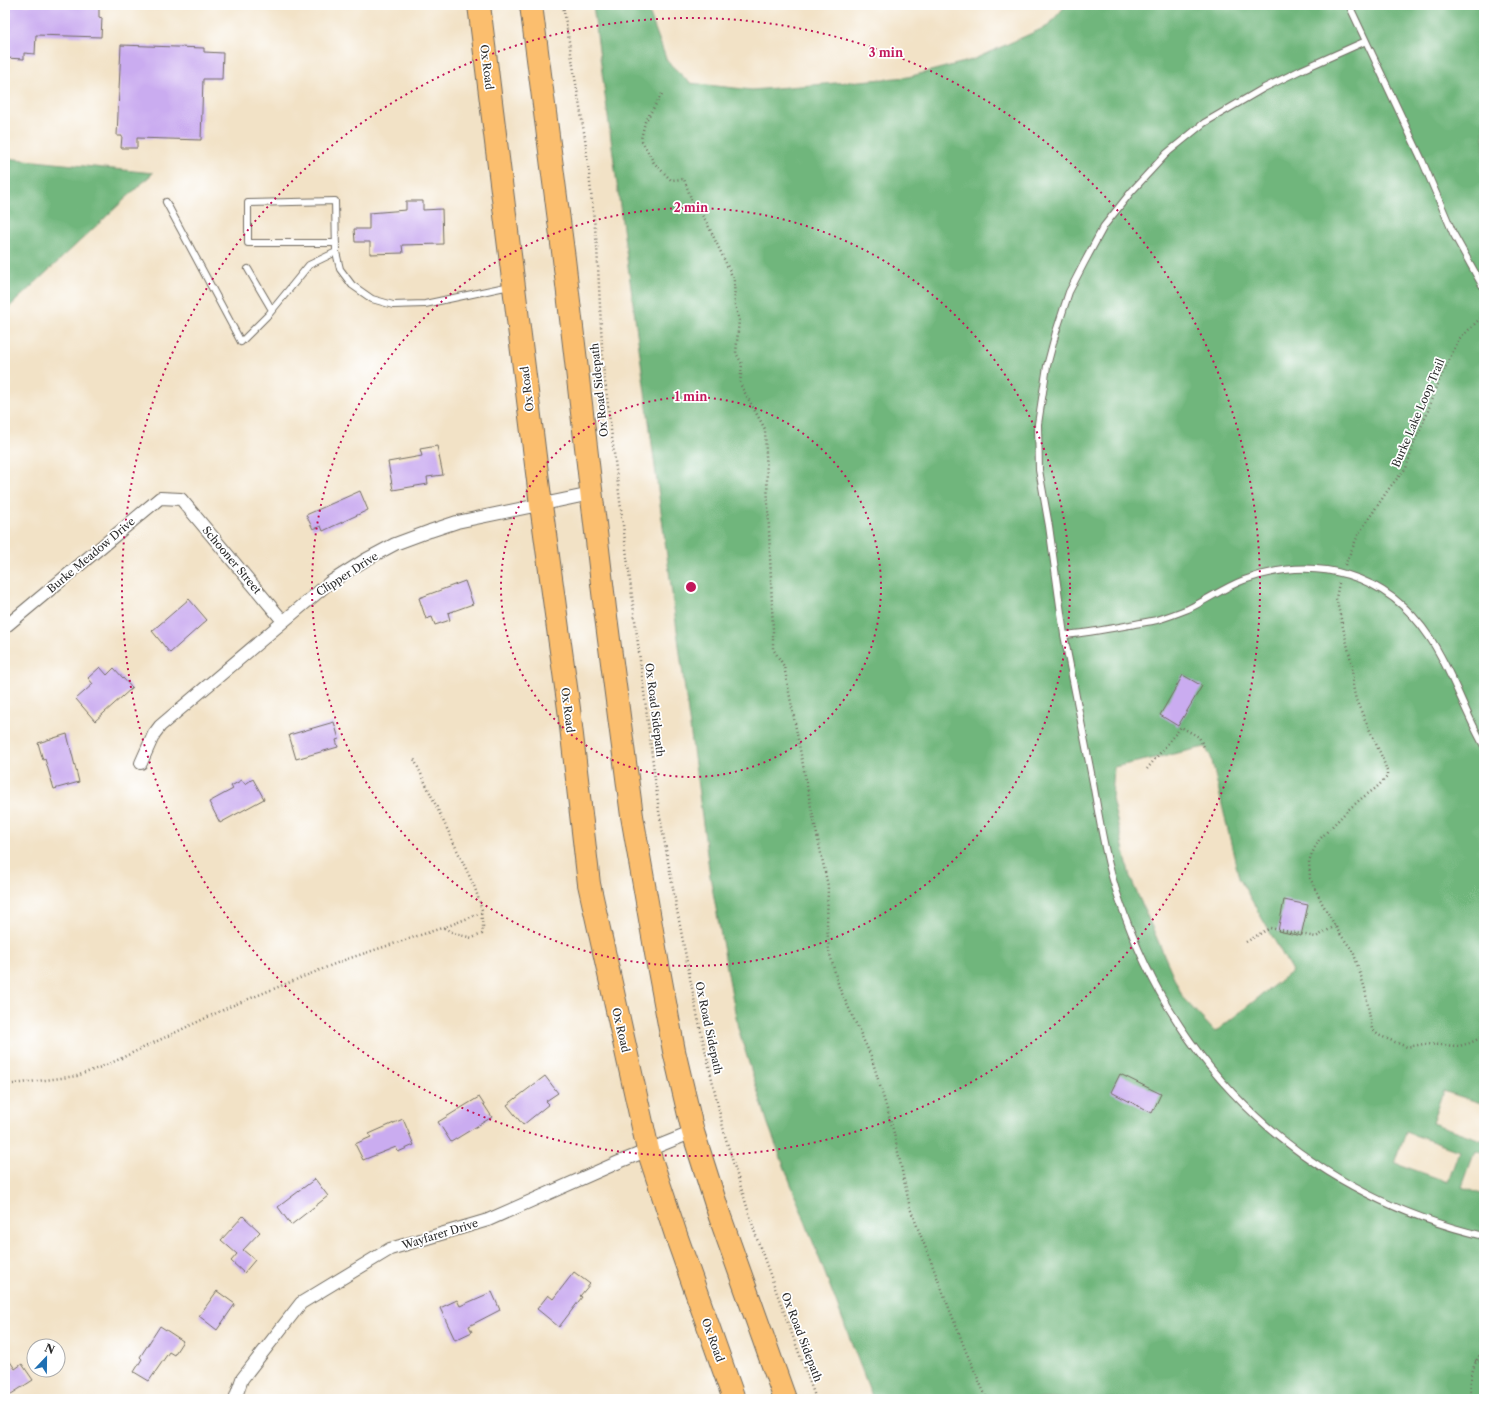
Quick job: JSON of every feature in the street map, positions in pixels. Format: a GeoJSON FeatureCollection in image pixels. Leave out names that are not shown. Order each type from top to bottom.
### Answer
{"type":"FeatureCollection","features":[{"type":"Feature","properties":{"kind":"highway","name":"Ox Road"},"geometry":{"type":"LineString","coordinates":[[479,5],[541,505],[569,709],[589,884],[648,1150],[676,1236],[734,1399]]}},
{"type":"Feature","properties":{"kind":"highway"},"geometry":{"type":"LineString","coordinates":[[531,5],[564,259],[591,494],[632,816],[674,1051],[693,1132],[720,1218],[785,1399]]}},
{"type":"Feature","properties":{"kind":"street","name":"Clipper Drive"},"geometry":{"type":"LineString","coordinates":[[141,763],[154,734],[160,726],[329,583],[365,560],[395,544],[457,522],[591,494]]}},
{"type":"Feature","properties":{"kind":"street","name":"Burke Meadow Drive"},"geometry":{"type":"LineString","coordinates":[[5,627],[160,498],[181,499]]}},
{"type":"Feature","properties":{"kind":"street","name":"Schooner Street"},"geometry":{"type":"LineString","coordinates":[[181,499],[283,621]]}},
{"type":"Feature","properties":{"kind":"street","name":"Wayfarer Drive"},"geometry":{"type":"LineString","coordinates":[[235,1399],[242,1379],[301,1303],[390,1249],[488,1220],[648,1150],[693,1132]]}},
{"type":"Feature","properties":{"kind":"lane"},"geometry":{"type":"LineString","coordinates":[[1349,5],[1421,158],[1453,233],[1482,285]]}},
{"type":"Feature","properties":{"kind":"lane"},"geometry":{"type":"LineString","coordinates":[[1366,42],[1264,88],[1204,122],[1167,154],[1131,192],[1104,226],[1069,292],[1056,332],[1047,366],[1038,424],[1039,470],[1049,526],[1064,635],[1104,844],[1119,898],[1138,948],[1151,977],[1167,1006],[1201,1057],[1232,1093],[1261,1122],[1288,1144],[1320,1167],[1352,1186],[1388,1204],[1425,1219],[1462,1231],[1484,1236]]}},
{"type":"Feature","properties":{"kind":"lane"},"geometry":{"type":"LineString","coordinates":[[336,243],[248,243],[248,203],[335,201],[336,243],[336,252],[340,269],[352,285],[372,299],[393,305],[425,304],[514,286]]}},
{"type":"Feature","properties":{"kind":"lane"},"geometry":{"type":"LineString","coordinates":[[166,202],[241,342],[272,310],[309,265],[336,252]]}},
{"type":"Feature","properties":{"kind":"lane"},"geometry":{"type":"LineString","coordinates":[[248,269],[272,310]]}},
{"type":"Feature","properties":{"kind":"lane"},"geometry":{"type":"LineString","coordinates":[[1064,635],[1096,632],[1155,620],[1187,609],[1231,586],[1264,573],[1303,568],[1320,568],[1355,576],[1379,588],[1392,597],[1412,616],[1430,638],[1441,657],[1484,746]]}},
{"type":"Feature","properties":{"kind":"path","name":"Ox Road Sidepath"},"geometry":{"type":"LineString","coordinates":[[563,5],[585,138],[597,246],[603,366],[659,811],[677,913],[696,1014],[725,1136],[757,1239],[816,1399]]}},
{"type":"Feature","properties":{"kind":"path"},"geometry":{"type":"LineString","coordinates":[[662,94],[645,122],[641,139],[654,163],[671,180],[684,179],[692,201],[706,221],[734,280],[734,305],[739,320],[736,353],[742,364],[740,384],[765,429],[773,631],[772,649],[784,666],[828,886],[827,926],[829,950],[839,987],[871,1056],[893,1129],[910,1208],[967,1354],[987,1399]]}},
{"type":"Feature","properties":{"kind":"path","name":"Burke Lake Loop Trail"},"geometry":{"type":"LineString","coordinates":[[1346,562],[1359,533],[1390,488],[1406,468],[1415,440],[1427,414],[1434,391],[1459,339],[1484,315]]}},
{"type":"Feature","properties":{"kind":"path"},"geometry":{"type":"LineString","coordinates":[[1340,580],[1336,598],[1352,665],[1353,686],[1356,700],[1375,739],[1387,771],[1387,776],[1376,788],[1348,810],[1326,832],[1314,849],[1309,861],[1310,878],[1335,926],[1353,951],[1365,989],[1372,1029],[1378,1035],[1406,1047],[1424,1044],[1459,1046],[1470,1043],[1484,1036]]}},
{"type":"Feature","properties":{"kind":"path"},"geometry":{"type":"LineString","coordinates":[[1147,769],[1181,727],[1199,737],[1205,749]]}},
{"type":"Feature","properties":{"kind":"path"},"geometry":{"type":"LineString","coordinates":[[414,759],[475,888],[482,910],[482,934],[472,938],[456,934],[444,927]]}},
{"type":"Feature","properties":{"kind":"path"},"geometry":{"type":"LineString","coordinates":[[5,1085],[77,1076],[109,1064],[229,1007],[347,959],[444,927],[481,913]]}},
{"type":"Feature","properties":{"kind":"path"},"geometry":{"type":"LineString","coordinates":[[1246,942],[1270,928],[1316,937],[1335,926]]}},
{"type":"Feature","properties":{"kind":"path"},"geometry":{"type":"LineString","coordinates":[[1470,1399],[1472,1373],[1476,1361],[1484,1350]]}},
{"type":"Feature","properties":{"kind":"path"},"geometry":{"type":"LineString","coordinates":[[1476,1361],[1484,1362]]}},
{"type":"Feature","properties":{"kind":"green space"},"geometry":{"type":"Polygon","coordinates":[[[593,5],[640,5],[650,15],[667,61],[690,83],[752,90],[908,77],[972,60],[1048,26],[1066,5],[1484,5],[1484,1104],[1443,1091],[1432,1123],[1484,1141],[1484,1154],[1475,1151],[1462,1187],[1484,1195],[1484,1399],[873,1399],[768,1124],[738,1028],[710,876],[593,5]],[[1205,747],[1114,767],[1112,799],[1130,877],[1183,998],[1215,1032],[1292,971],[1239,878],[1211,757],[1205,747]],[[1406,1132],[1395,1163],[1448,1182],[1459,1151],[1406,1132]]]}},
{"type":"Feature","properties":{"kind":"green space"},"geometry":{"type":"Polygon","coordinates":[[[5,158],[153,173],[5,311],[5,158]]]}},
{"type":"Feature","properties":{"kind":"building"},"geometry":{"type":"Polygon","coordinates":[[[5,5],[99,5],[99,17],[102,18],[101,37],[36,35],[35,54],[24,53],[24,59],[5,58],[5,5]]]}},
{"type":"Feature","properties":{"kind":"building"},"geometry":{"type":"Polygon","coordinates":[[[121,45],[204,48],[204,52],[223,53],[222,79],[203,79],[201,140],[137,138],[137,148],[121,148],[122,136],[117,136],[121,45]]]}},
{"type":"Feature","properties":{"kind":"building"},"geometry":{"type":"Polygon","coordinates":[[[406,201],[423,201],[423,210],[442,209],[443,244],[402,245],[403,253],[370,254],[370,242],[355,242],[354,229],[369,229],[369,213],[406,210],[406,201]]]}},
{"type":"Feature","properties":{"kind":"building"},"geometry":{"type":"Polygon","coordinates":[[[437,446],[443,475],[427,477],[428,484],[393,490],[388,462],[422,456],[420,449],[437,446]]]}},
{"type":"Feature","properties":{"kind":"building"},"geometry":{"type":"Polygon","coordinates":[[[360,491],[368,510],[323,531],[321,526],[313,529],[306,515],[360,491]]]}},
{"type":"Feature","properties":{"kind":"building"},"geometry":{"type":"Polygon","coordinates":[[[465,581],[473,604],[448,613],[450,620],[435,625],[432,617],[426,619],[419,598],[465,581]]]}},
{"type":"Feature","properties":{"kind":"building"},"geometry":{"type":"Polygon","coordinates":[[[189,599],[207,620],[170,653],[152,631],[189,599]]]}},
{"type":"Feature","properties":{"kind":"building"},"geometry":{"type":"Polygon","coordinates":[[[100,667],[107,675],[114,668],[132,688],[95,721],[76,699],[93,684],[88,678],[100,667]]]}},
{"type":"Feature","properties":{"kind":"building"},"geometry":{"type":"Polygon","coordinates":[[[1183,675],[1202,686],[1178,726],[1160,715],[1183,675]]]}},
{"type":"Feature","properties":{"kind":"building"},"geometry":{"type":"Polygon","coordinates":[[[334,722],[339,739],[336,740],[338,747],[296,759],[289,735],[334,722]]]}},
{"type":"Feature","properties":{"kind":"building"},"geometry":{"type":"Polygon","coordinates":[[[67,734],[79,782],[54,789],[45,759],[43,760],[38,743],[67,734]]]}},
{"type":"Feature","properties":{"kind":"building"},"geometry":{"type":"Polygon","coordinates":[[[253,779],[264,799],[220,823],[209,802],[233,789],[231,786],[242,780],[245,784],[253,779]]]}},
{"type":"Feature","properties":{"kind":"building"},"geometry":{"type":"Polygon","coordinates":[[[1284,900],[1308,905],[1301,936],[1278,931],[1284,900]]]}},
{"type":"Feature","properties":{"kind":"building"},"geometry":{"type":"Polygon","coordinates":[[[1120,1074],[1161,1094],[1152,1113],[1111,1092],[1120,1074]]]}},
{"type":"Feature","properties":{"kind":"building"},"geometry":{"type":"Polygon","coordinates":[[[545,1076],[558,1093],[546,1101],[549,1104],[523,1125],[507,1105],[545,1076]]]}},
{"type":"Feature","properties":{"kind":"building"},"geometry":{"type":"Polygon","coordinates":[[[479,1097],[492,1117],[451,1142],[438,1122],[479,1097]]]}},
{"type":"Feature","properties":{"kind":"building"},"geometry":{"type":"Polygon","coordinates":[[[403,1119],[414,1145],[398,1152],[396,1147],[363,1160],[355,1144],[371,1137],[369,1134],[403,1119]]]}},
{"type":"Feature","properties":{"kind":"building"},"geometry":{"type":"Polygon","coordinates":[[[315,1179],[328,1196],[291,1225],[278,1207],[315,1179]]]}},
{"type":"Feature","properties":{"kind":"building"},"geometry":{"type":"Polygon","coordinates":[[[243,1216],[260,1232],[243,1250],[255,1260],[244,1273],[231,1261],[237,1254],[221,1240],[243,1216]]]}},
{"type":"Feature","properties":{"kind":"building"},"geometry":{"type":"Polygon","coordinates":[[[574,1272],[590,1284],[559,1327],[537,1309],[548,1295],[553,1299],[574,1272]]]}},
{"type":"Feature","properties":{"kind":"building"},"geometry":{"type":"Polygon","coordinates":[[[217,1291],[235,1304],[217,1330],[199,1316],[217,1291]]]}},
{"type":"Feature","properties":{"kind":"building"},"geometry":{"type":"Polygon","coordinates":[[[492,1292],[500,1310],[469,1326],[472,1332],[455,1340],[440,1308],[457,1300],[460,1306],[492,1292]]]}},
{"type":"Feature","properties":{"kind":"building"},"geometry":{"type":"Polygon","coordinates":[[[160,1326],[183,1341],[174,1355],[169,1352],[149,1381],[134,1372],[142,1359],[140,1357],[160,1326]]]}},
{"type":"Feature","properties":{"kind":"building"},"geometry":{"type":"Polygon","coordinates":[[[5,1354],[15,1369],[22,1364],[26,1370],[26,1378],[32,1378],[33,1380],[5,1398],[5,1354]]]}}]}
